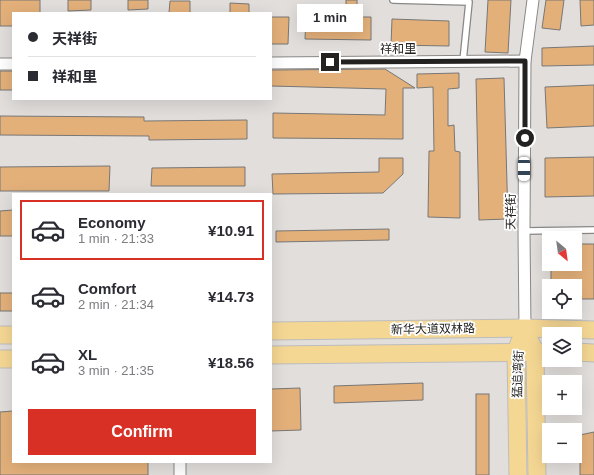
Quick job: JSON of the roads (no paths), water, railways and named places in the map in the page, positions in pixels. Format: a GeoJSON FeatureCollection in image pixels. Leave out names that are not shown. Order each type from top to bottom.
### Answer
{"type":"FeatureCollection","features":[{"type":"Feature","properties":{"kind":"main road","name":"新华大道双林路"},"geometry":{"type":"LineString","coordinates":[[272,331],[525,328],[594,330]]}},
{"type":"Feature","properties":{"kind":"main road","name":"猛追湾街"},"geometry":{"type":"LineString","coordinates":[[525,328],[542,352],[537,475]]}},
{"type":"Feature","properties":{"kind":"main road","name":"猛追湾街"},"geometry":{"type":"LineString","coordinates":[[518,475],[516,352],[525,328]]}},
{"type":"Feature","properties":{"kind":"main road"},"geometry":{"type":"LineString","coordinates":[[0,335],[12,334]]}},
{"type":"Feature","properties":{"kind":"main road","name":"新华大道双林路"},"geometry":{"type":"LineString","coordinates":[[272,355],[542,352]]}},
{"type":"Feature","properties":{"kind":"main road"},"geometry":{"type":"LineString","coordinates":[[582,352],[594,353]]}},
{"type":"Feature","properties":{"kind":"main road"},"geometry":{"type":"LineString","coordinates":[[0,359],[12,359]]}},
{"type":"Feature","properties":{"kind":"street","name":"天祥街"},"geometry":{"type":"LineString","coordinates":[[525,328],[525,61],[533,0]]}},
{"type":"Feature","properties":{"kind":"street","name":"祥和里"},"geometry":{"type":"LineString","coordinates":[[272,63],[525,61]]}},
{"type":"Feature","properties":{"kind":"street"},"geometry":{"type":"LineString","coordinates":[[0,64],[12,64]]}},
{"type":"Feature","properties":{"kind":"street"},"geometry":{"type":"LineString","coordinates":[[180,463],[180,475]]}},
{"type":"Feature","properties":{"kind":"lane"},"geometry":{"type":"LineString","coordinates":[[393,0],[469,2],[463,61]]}},
{"type":"Feature","properties":{"kind":"lane"},"geometry":{"type":"LineString","coordinates":[[524,231],[594,230]]}}]}
